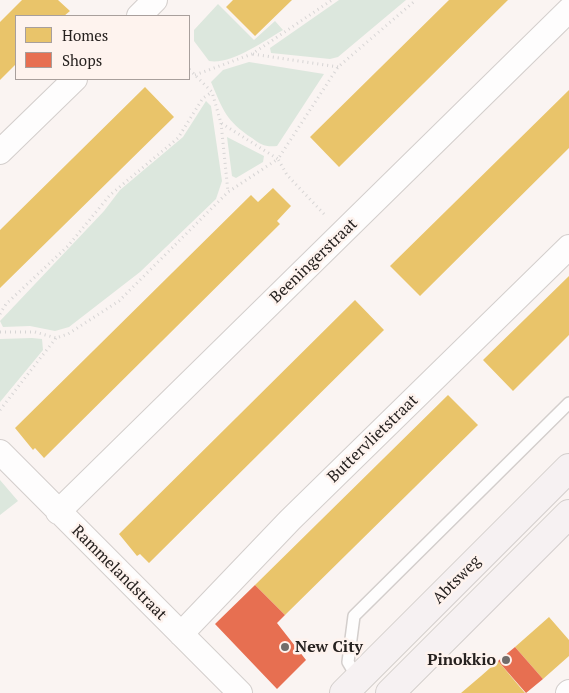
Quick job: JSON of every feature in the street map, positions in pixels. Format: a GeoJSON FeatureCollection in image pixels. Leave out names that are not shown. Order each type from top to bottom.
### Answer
{"type":"FeatureCollection","features":[{"type":"Feature","properties":{"kind":"street"},"geometry":{"type":"LineString","coordinates":[[140,15],[155,0]]}},
{"type":"Feature","properties":{"kind":"street","name":"Beeningerstraat"},"geometry":{"type":"LineString","coordinates":[[58,512],[569,10]]}},
{"type":"Feature","properties":{"kind":"street"},"geometry":{"type":"LineString","coordinates":[[0,152],[74,80]]}},
{"type":"Feature","properties":{"kind":"street","name":"Buttervlietstraat"},"geometry":{"type":"LineString","coordinates":[[181,634],[290,520],[569,247]]}},
{"type":"Feature","properties":{"kind":"street","name":"Rammelandstraat"},"geometry":{"type":"LineString","coordinates":[[0,452],[240,693]]}},
{"type":"Feature","properties":{"kind":"street","name":"Abtsweg"},"geometry":{"type":"LineString","coordinates":[[351,686],[569,468]]}},
{"type":"Feature","properties":{"kind":"street","name":"Abtsweg"},"geometry":{"type":"LineString","coordinates":[[390,693],[569,514]]}},
{"type":"Feature","properties":{"kind":"lane"},"geometry":{"type":"LineString","coordinates":[[351,686],[348,662],[354,616],[569,404]]}},
{"type":"Feature","properties":{"kind":"path"},"geometry":{"type":"LineString","coordinates":[[195,75],[252,54],[332,0]]}},
{"type":"Feature","properties":{"kind":"path"},"geometry":{"type":"LineString","coordinates":[[0,410],[56,338],[68,334],[119,301],[228,192],[278,159],[338,67],[416,0]]}},
{"type":"Feature","properties":{"kind":"path"},"geometry":{"type":"LineString","coordinates":[[252,54],[338,67]]}},
{"type":"Feature","properties":{"kind":"path"},"geometry":{"type":"LineString","coordinates":[[190,70],[212,92],[221,122],[228,192]]}},
{"type":"Feature","properties":{"kind":"path"},"geometry":{"type":"LineString","coordinates":[[0,314],[6,304],[68,246],[110,195],[178,138],[203,98],[212,92]]}},
{"type":"Feature","properties":{"kind":"path"},"geometry":{"type":"LineString","coordinates":[[221,122],[278,159],[286,175],[342,234]]}},
{"type":"Feature","properties":{"kind":"path"},"geometry":{"type":"LineString","coordinates":[[0,332],[34,332],[56,338]]}},
{"type":"Feature","properties":{"kind":"shaded area"},"geometry":{"type":"Polygon","coordinates":[[[339,0],[406,0],[338,57],[330,59],[271,53],[270,48],[339,0]]]}},
{"type":"Feature","properties":{"kind":"shaded area"},"geometry":{"type":"Polygon","coordinates":[[[218,4],[254,40],[275,21],[283,30],[237,56],[218,61],[209,61],[194,41],[194,30],[218,4]]]}},
{"type":"Feature","properties":{"kind":"shaded area"},"geometry":{"type":"Polygon","coordinates":[[[249,62],[324,74],[277,146],[261,144],[236,126],[222,108],[211,82],[223,70],[249,62]]]}},
{"type":"Feature","properties":{"kind":"shaded area"},"geometry":{"type":"Polygon","coordinates":[[[206,101],[211,106],[222,181],[216,199],[140,272],[69,327],[55,331],[30,326],[3,327],[0,321],[104,211],[120,190],[183,137],[206,101]]]}},
{"type":"Feature","properties":{"kind":"shaded area"},"geometry":{"type":"Polygon","coordinates":[[[227,137],[264,156],[263,162],[236,178],[232,176],[227,137]]]}},
{"type":"Feature","properties":{"kind":"shaded area"},"geometry":{"type":"Polygon","coordinates":[[[0,339],[42,339],[43,350],[0,402],[0,339]]]}},
{"type":"Feature","properties":{"kind":"shaded area"},"geometry":{"type":"Polygon","coordinates":[[[0,480],[18,501],[0,515],[0,480]]]}},
{"type":"Feature","properties":{"kind":"building: Homes"},"geometry":{"type":"Polygon","coordinates":[[[22,0],[58,0],[70,11],[65,15],[15,15],[15,65],[0,80],[0,22],[22,0]]]}},
{"type":"Feature","properties":{"kind":"building: Homes"},"geometry":{"type":"Polygon","coordinates":[[[233,0],[292,0],[255,36],[226,7],[233,0]]]}},
{"type":"Feature","properties":{"kind":"building: Homes"},"geometry":{"type":"Polygon","coordinates":[[[449,0],[508,0],[339,167],[310,137],[449,0]]]}},
{"type":"Feature","properties":{"kind":"building: Homes"},"geometry":{"type":"Polygon","coordinates":[[[145,87],[174,117],[0,288],[0,230],[145,87]]]}},
{"type":"Feature","properties":{"kind":"building: Homes"},"geometry":{"type":"Polygon","coordinates":[[[569,90],[569,148],[420,296],[390,266],[569,90]]]}},
{"type":"Feature","properties":{"kind":"building: Homes"},"geometry":{"type":"Polygon","coordinates":[[[273,188],[291,206],[277,221],[280,224],[44,458],[35,448],[33,450],[15,428],[251,195],[258,202],[273,188]]]}},
{"type":"Feature","properties":{"kind":"building: Homes"},"geometry":{"type":"Polygon","coordinates":[[[569,276],[569,335],[513,391],[483,360],[569,276]]]}},
{"type":"Feature","properties":{"kind":"building: Homes"},"geometry":{"type":"Polygon","coordinates":[[[355,300],[384,330],[149,563],[140,554],[137,556],[119,534],[355,300]]]}},
{"type":"Feature","properties":{"kind":"building: Homes"},"geometry":{"type":"Polygon","coordinates":[[[448,395],[478,425],[285,615],[255,585],[448,395]]]}},
{"type":"Feature","properties":{"kind":"building: Homes"},"geometry":{"type":"Polygon","coordinates":[[[549,617],[569,640],[569,656],[543,679],[515,647],[549,617]]]}},
{"type":"Feature","properties":{"kind":"building: Homes"},"geometry":{"type":"Polygon","coordinates":[[[498,661],[525,693],[461,693],[481,676],[498,661]]]}},
{"type":"Feature","properties":{"kind":"building: Shops"},"geometry":{"type":"Polygon","coordinates":[[[255,585],[285,615],[277,623],[306,660],[277,689],[215,624],[255,585]]]}},
{"type":"Feature","properties":{"kind":"building: Shops"},"geometry":{"type":"Polygon","coordinates":[[[515,647],[543,679],[526,693],[498,661],[515,647]]]}},
{"type":"Feature","properties":{"kind":"place","name":"New City"},"geometry":{"type":"Point","coordinates":[285,647]}},
{"type":"Feature","properties":{"kind":"place","name":"Pinokkio"},"geometry":{"type":"Point","coordinates":[506,660]}}]}
